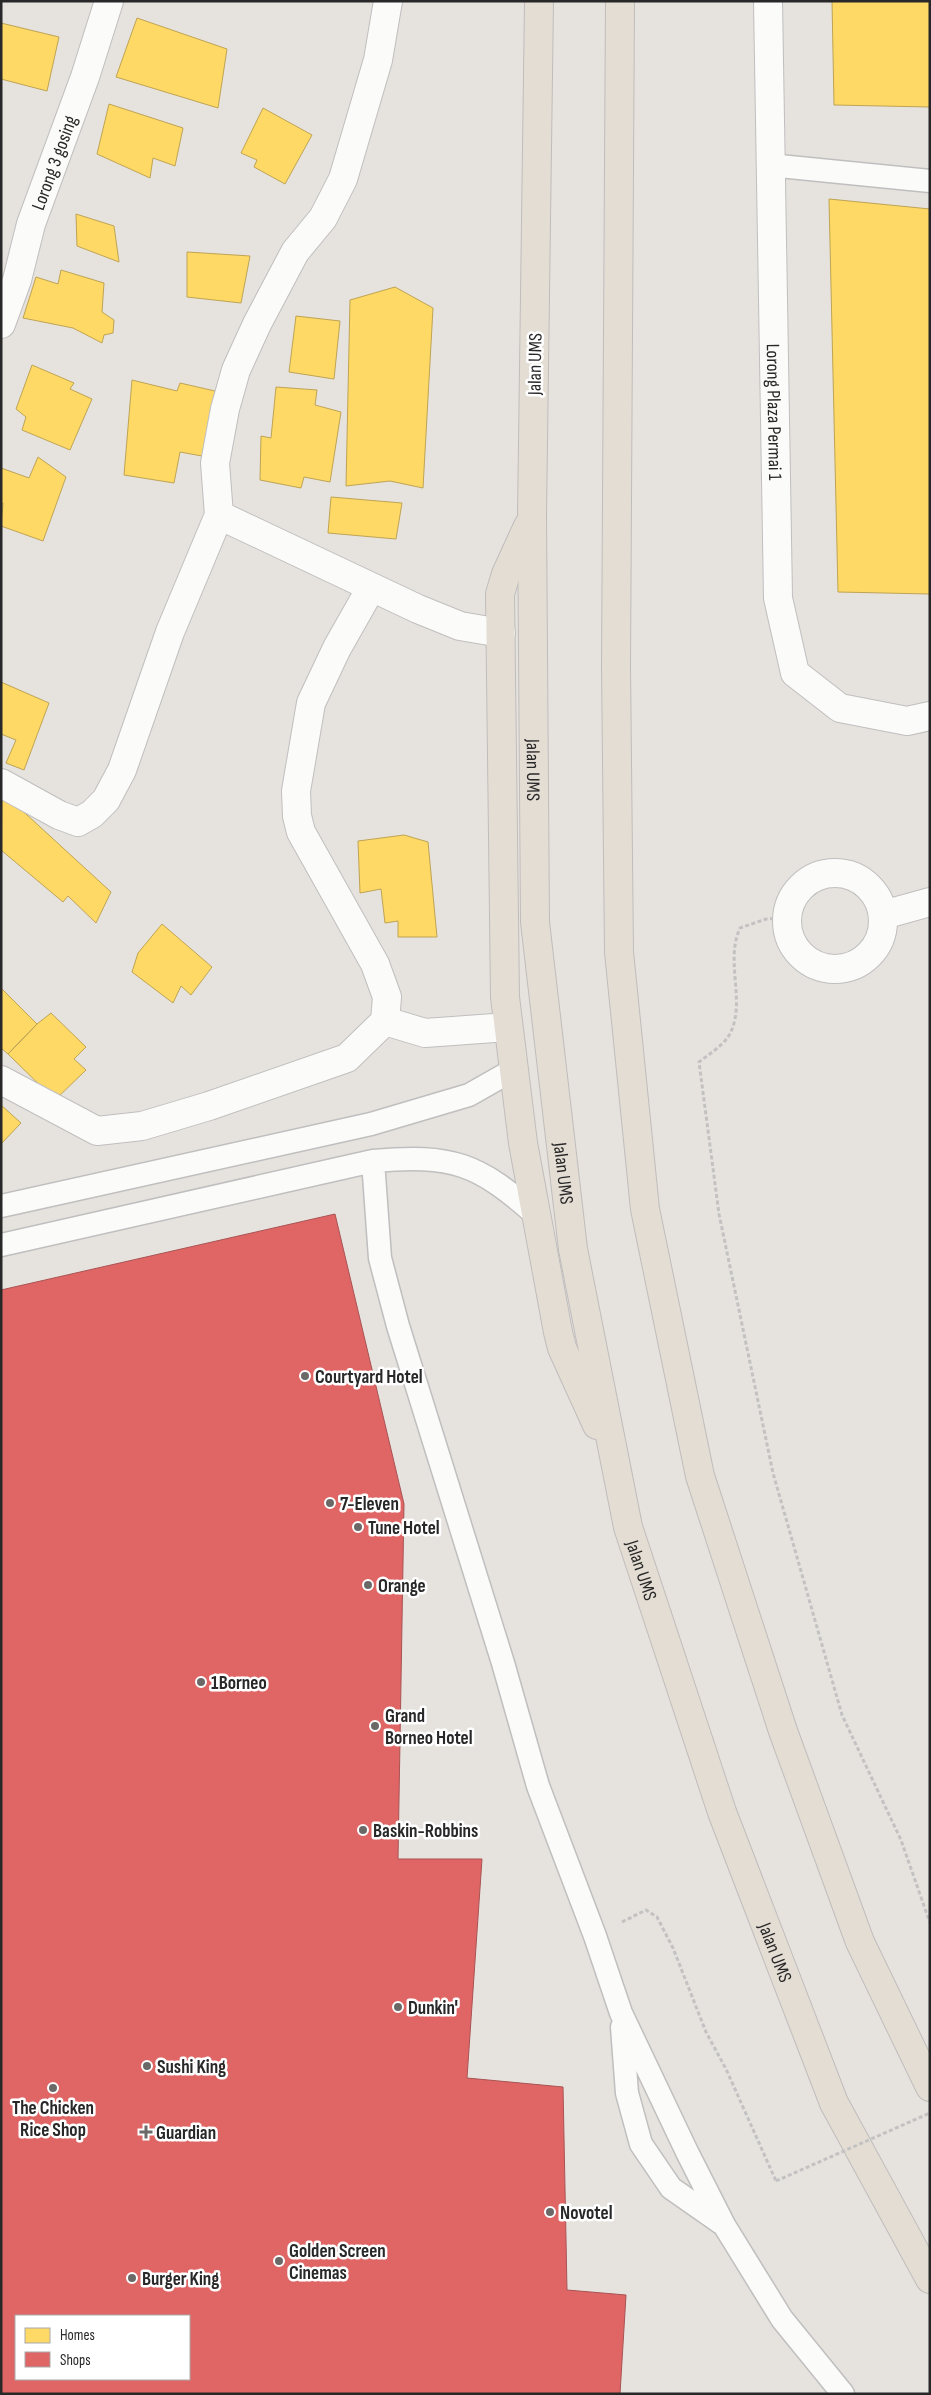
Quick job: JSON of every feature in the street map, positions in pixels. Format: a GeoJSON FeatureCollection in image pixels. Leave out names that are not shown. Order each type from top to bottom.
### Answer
{"type":"FeatureCollection","features":[{"type":"Feature","properties":{"kind":"highway","name":"Jalan UMS"},"geometry":{"type":"LineString","coordinates":[[539,1],[532,516],[535,922],[573,1249],[628,1527],[722,1812],[834,2103],[930,2279]]}},
{"type":"Feature","properties":{"kind":"highway"},"geometry":{"type":"LineString","coordinates":[[620,1],[616,637],[619,952],[645,1209],[703,1486],[783,1731],[860,1942],[930,2087]]}},
{"type":"Feature","properties":{"kind":"highway"},"geometry":{"type":"LineString","coordinates":[[532,516],[506,574],[500,594],[505,998],[523,1143],[562,1348],[616,1468]]}},
{"type":"Feature","properties":{"kind":"street","name":"Lorong 3 gosing"},"geometry":{"type":"LineString","coordinates":[[1,324],[17,280],[31,224],[85,77],[109,1]]}},
{"type":"Feature","properties":{"kind":"street"},"geometry":{"type":"LineString","coordinates":[[1,783],[59,815],[78,822],[92,814],[106,800],[122,770],[170,632],[218,516],[216,463],[225,409],[236,370],[261,316],[291,259],[323,218],[343,179],[378,60],[388,1]]}},
{"type":"Feature","properties":{"kind":"street","name":"Lorong Plaza Permai 1"},"geometry":{"type":"LineString","coordinates":[[768,1],[769,165],[778,598],[795,673],[840,708],[908,721],[930,716]]}},
{"type":"Feature","properties":{"kind":"street"},"geometry":{"type":"LineString","coordinates":[[218,516],[371,588],[460,626],[501,633]]}},
{"type":"Feature","properties":{"kind":"street"},"geometry":{"type":"LineString","coordinates":[[1,1080],[97,1130],[142,1126],[209,1106],[347,1058],[385,1021],[387,996],[375,964],[301,832],[297,816],[296,791],[311,703],[337,648],[371,588]]}},
{"type":"Feature","properties":{"kind":"street"},"geometry":{"type":"LineString","coordinates":[[826,873],[849,875],[870,887],[879,900],[883,915],[883,931],[877,946],[866,958],[853,967],[837,970],[822,968],[807,960],[796,949],[788,934],[787,918],[790,903],[798,889],[811,879],[826,873]]}},
{"type":"Feature","properties":{"kind":"street"},"geometry":{"type":"LineString","coordinates":[[883,915],[930,902]]}},
{"type":"Feature","properties":{"kind":"street"},"geometry":{"type":"LineString","coordinates":[[385,1021],[425,1033],[508,1027]]}},
{"type":"Feature","properties":{"kind":"lane"},"geometry":{"type":"LineString","coordinates":[[769,165],[930,181]]}},
{"type":"Feature","properties":{"kind":"lane"},"geometry":{"type":"LineString","coordinates":[[1,1206],[371,1124],[469,1095],[513,1070]]}},
{"type":"Feature","properties":{"kind":"lane"},"geometry":{"type":"LineString","coordinates":[[1,1245],[373,1161],[411,1158],[451,1161],[478,1170],[508,1189],[537,1216]]}},
{"type":"Feature","properties":{"kind":"lane"},"geometry":{"type":"LineString","coordinates":[[373,1161],[380,1258],[398,1326],[503,1664],[538,1786],[595,1936],[621,2013],[724,2225],[782,2319],[833,2391]]}},
{"type":"Feature","properties":{"kind":"lane"},"geometry":{"type":"LineString","coordinates":[[621,2013],[627,2093],[641,2144],[671,2188],[724,2225]]}},
{"type":"Feature","properties":{"kind":"path"},"geometry":{"type":"LineString","coordinates":[[787,918],[766,919],[740,928],[733,952],[736,1016],[728,1038],[699,1062],[720,1214],[773,1473],[842,1715],[901,1840],[930,1923]]}},
{"type":"Feature","properties":{"kind":"path"},"geometry":{"type":"LineString","coordinates":[[595,1936],[646,1910],[657,1917],[672,1948],[706,2032],[726,2069],[776,2181],[930,2113]]}},
{"type":"Feature","properties":{"kind":"building: Homes"},"geometry":{"type":"Polygon","coordinates":[[[832,1],[930,1],[930,107],[834,105],[832,1]]]}},
{"type":"Feature","properties":{"kind":"building: Homes"},"geometry":{"type":"Polygon","coordinates":[[[137,18],[227,49],[218,108],[116,77],[137,18]]]}},
{"type":"Feature","properties":{"kind":"building: Homes"},"geometry":{"type":"Polygon","coordinates":[[[1,23],[59,37],[47,91],[1,79],[1,23]]]}},
{"type":"Feature","properties":{"kind":"building: Homes"},"geometry":{"type":"Polygon","coordinates":[[[109,104],[183,128],[175,166],[153,158],[150,178],[97,154],[109,104]]]}},
{"type":"Feature","properties":{"kind":"building: Homes"},"geometry":{"type":"Polygon","coordinates":[[[263,108],[312,135],[285,184],[254,167],[257,160],[241,153],[263,108]]]}},
{"type":"Feature","properties":{"kind":"building: Homes"},"geometry":{"type":"Polygon","coordinates":[[[829,199],[930,209],[930,594],[838,592],[829,199]]]}},
{"type":"Feature","properties":{"kind":"building: Homes"},"geometry":{"type":"Polygon","coordinates":[[[76,214],[114,226],[119,262],[77,246],[76,214]]]}},
{"type":"Feature","properties":{"kind":"building: Homes"},"geometry":{"type":"Polygon","coordinates":[[[187,252],[250,256],[241,303],[187,297],[187,252]]]}},
{"type":"Feature","properties":{"kind":"building: Homes"},"geometry":{"type":"Polygon","coordinates":[[[61,270],[104,283],[102,312],[114,320],[113,333],[104,335],[102,343],[73,328],[23,318],[36,277],[58,284],[61,270]]]}},
{"type":"Feature","properties":{"kind":"building: Homes"},"geometry":{"type":"Polygon","coordinates":[[[395,287],[433,308],[423,488],[390,481],[346,486],[350,300],[395,287]]]}},
{"type":"Feature","properties":{"kind":"building: Homes"},"geometry":{"type":"Polygon","coordinates":[[[296,316],[340,321],[334,379],[289,372],[296,316]]]}},
{"type":"Feature","properties":{"kind":"building: Homes"},"geometry":{"type":"Polygon","coordinates":[[[32,365],[74,383],[70,389],[92,399],[70,450],[22,430],[26,417],[16,409],[32,365]]]}},
{"type":"Feature","properties":{"kind":"building: Homes"},"geometry":{"type":"Polygon","coordinates":[[[132,380],[177,391],[180,383],[215,391],[202,456],[180,452],[174,483],[124,475],[132,380]]]}},
{"type":"Feature","properties":{"kind":"building: Homes"},"geometry":{"type":"Polygon","coordinates":[[[276,387],[317,390],[315,405],[341,412],[330,482],[304,477],[301,488],[260,480],[261,436],[271,438],[276,387]]]}},
{"type":"Feature","properties":{"kind":"building: Homes"},"geometry":{"type":"Polygon","coordinates":[[[38,457],[66,477],[43,541],[1,526],[3,503],[1,503],[1,468],[29,478],[38,457]]]}},
{"type":"Feature","properties":{"kind":"building: Homes"},"geometry":{"type":"Polygon","coordinates":[[[331,497],[402,503],[396,539],[328,533],[331,497]]]}},
{"type":"Feature","properties":{"kind":"building: Homes"},"geometry":{"type":"Polygon","coordinates":[[[1,682],[49,703],[24,770],[6,763],[16,740],[1,734],[1,682]]]}},
{"type":"Feature","properties":{"kind":"building: Homes"},"geometry":{"type":"Polygon","coordinates":[[[2,792],[111,892],[96,923],[68,896],[63,902],[1,850],[2,792]]]}},
{"type":"Feature","properties":{"kind":"building: Homes"},"geometry":{"type":"Polygon","coordinates":[[[404,835],[428,842],[437,937],[398,937],[398,921],[385,923],[381,889],[360,893],[358,841],[404,835]]]}},
{"type":"Feature","properties":{"kind":"building: Homes"},"geometry":{"type":"Polygon","coordinates":[[[162,924],[212,967],[191,995],[181,986],[173,1003],[132,972],[138,953],[162,924]]]}},
{"type":"Feature","properties":{"kind":"building: Homes"},"geometry":{"type":"Polygon","coordinates":[[[1,988],[37,1024],[8,1054],[1,1048],[1,988]]]}},
{"type":"Feature","properties":{"kind":"building: Homes"},"geometry":{"type":"Polygon","coordinates":[[[51,1013],[86,1047],[74,1059],[86,1070],[55,1100],[8,1054],[37,1024],[51,1013]]]}},
{"type":"Feature","properties":{"kind":"building: Homes"},"geometry":{"type":"Polygon","coordinates":[[[1,1105],[21,1123],[1,1144],[1,1105]]]}},
{"type":"Feature","properties":{"kind":"building: Shops","name":"1Borneo"},"geometry":{"type":"Polygon","coordinates":[[[335,1214],[404,1504],[398,1859],[482,1859],[467,2078],[563,2087],[567,2290],[626,2295],[620,2394],[1,2394],[1,1290],[335,1214]]]}},
{"type":"Feature","properties":{"kind":"place","name":"Courtyard Hotel"},"geometry":{"type":"Point","coordinates":[305,1376]}},
{"type":"Feature","properties":{"kind":"place","name":"7-Eleven"},"geometry":{"type":"Point","coordinates":[330,1503]}},
{"type":"Feature","properties":{"kind":"place","name":"Tune Hotel"},"geometry":{"type":"Point","coordinates":[358,1527]}},
{"type":"Feature","properties":{"kind":"place","name":"Orange"},"geometry":{"type":"Point","coordinates":[368,1585]}},
{"type":"Feature","properties":{"kind":"place","name":"1Borneo"},"geometry":{"type":"Point","coordinates":[201,1682]}},
{"type":"Feature","properties":{"kind":"place","name":"Grand Borneo Hotel"},"geometry":{"type":"Point","coordinates":[375,1726]}},
{"type":"Feature","properties":{"kind":"place","name":"Baskin-Robbins"},"geometry":{"type":"Point","coordinates":[363,1830]}},
{"type":"Feature","properties":{"kind":"place","name":"Dunkin'"},"geometry":{"type":"Point","coordinates":[398,2007]}},
{"type":"Feature","properties":{"kind":"place","name":"Sushi King"},"geometry":{"type":"Point","coordinates":[147,2066]}},
{"type":"Feature","properties":{"kind":"place","name":"The Chicken Rice Shop"},"geometry":{"type":"Point","coordinates":[53,2088]}},
{"type":"Feature","properties":{"kind":"place","name":"Guardian"},"geometry":{"type":"Point","coordinates":[146,2132]}},
{"type":"Feature","properties":{"kind":"place","name":"Novotel"},"geometry":{"type":"Point","coordinates":[550,2212]}},
{"type":"Feature","properties":{"kind":"place","name":"Golden Screen Cinemas"},"geometry":{"type":"Point","coordinates":[279,2261]}},
{"type":"Feature","properties":{"kind":"place","name":"Burger King"},"geometry":{"type":"Point","coordinates":[132,2278]}}]}
